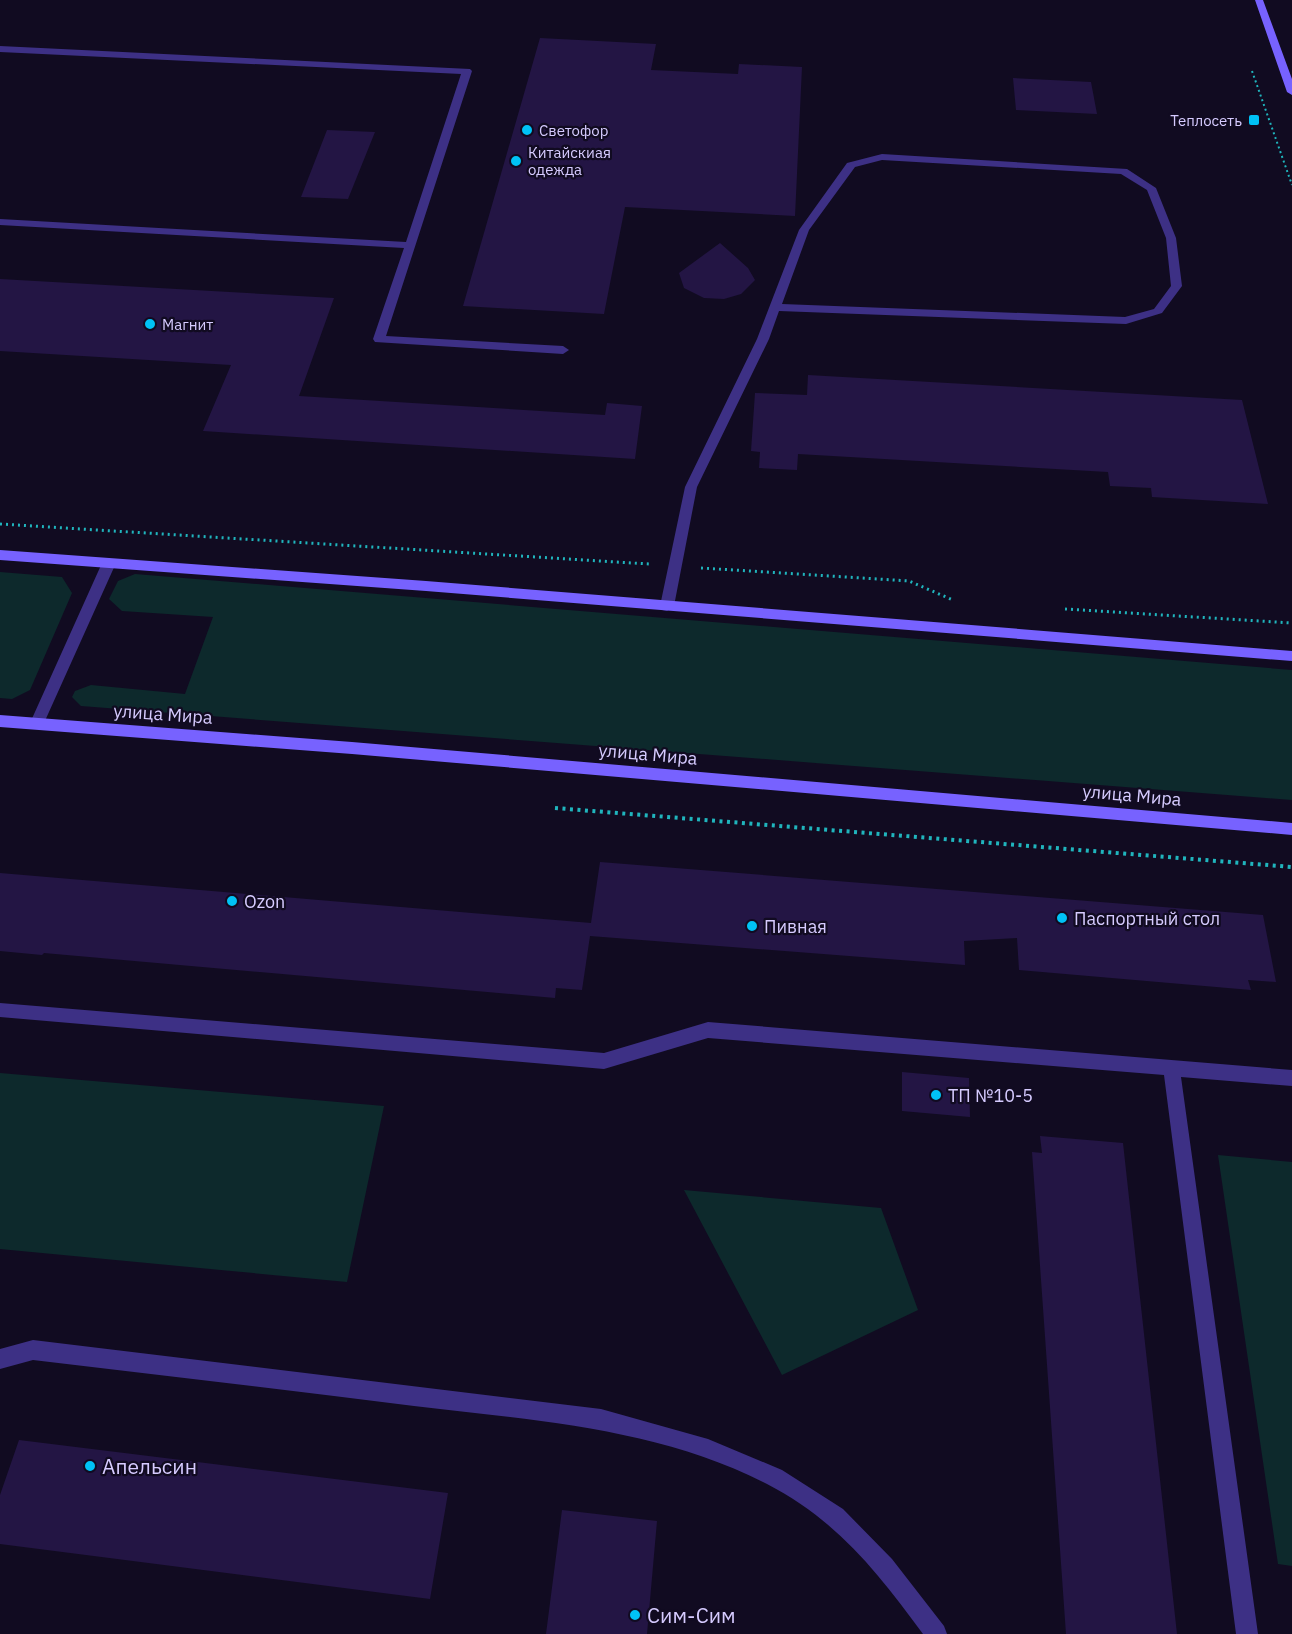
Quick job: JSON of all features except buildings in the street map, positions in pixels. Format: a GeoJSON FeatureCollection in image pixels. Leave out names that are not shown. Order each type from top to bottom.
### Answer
{"type":"FeatureCollection","features":[{"type":"Feature","properties":{"kind":"main road"},"geometry":{"type":"LineString","coordinates":[[1259,0],[1292,92]]}},
{"type":"Feature","properties":{"kind":"main road"},"geometry":{"type":"LineString","coordinates":[[0,555],[1292,656]]}},
{"type":"Feature","properties":{"kind":"main road","name":"улица Мира"},"geometry":{"type":"LineString","coordinates":[[0,721],[1292,829]]}},
{"type":"Feature","properties":{"kind":"lane"},"geometry":{"type":"LineString","coordinates":[[0,50],[467,71],[379,339],[563,350]]}},
{"type":"Feature","properties":{"kind":"lane"},"geometry":{"type":"LineString","coordinates":[[667,606],[691,487],[763,339],[775,307],[804,230],[851,165],[882,157],[1123,171],[1151,188],[1171,238],[1177,286],[1158,311],[1126,321],[775,307]]}},
{"type":"Feature","properties":{"kind":"lane"},"geometry":{"type":"LineString","coordinates":[[0,222],[410,245]]}},
{"type":"Feature","properties":{"kind":"lane"},"geometry":{"type":"LineString","coordinates":[[37,723],[108,563]]}},
{"type":"Feature","properties":{"kind":"lane"},"geometry":{"type":"LineString","coordinates":[[0,1010],[604,1061],[708,1030],[1292,1078]]}},
{"type":"Feature","properties":{"kind":"lane"},"geometry":{"type":"LineString","coordinates":[[1171,1068],[1247,1634]]}},
{"type":"Feature","properties":{"kind":"lane"},"geometry":{"type":"LineString","coordinates":[[0,1359],[33,1350],[601,1419],[708,1449],[775,1477],[836,1516],[885,1566],[936,1634]]}},
{"type":"Feature","properties":{"kind":"path"},"geometry":{"type":"LineString","coordinates":[[1252,71],[1292,185]]}},
{"type":"Feature","properties":{"kind":"path"},"geometry":{"type":"LineString","coordinates":[[555,808],[1292,867]]}},
{"type":"Feature","properties":{"kind":"green space"},"geometry":{"type":"Polygon","coordinates":[[[0,572],[62,577],[72,593],[30,690],[12,699],[0,698],[0,572]]]}},
{"type":"Feature","properties":{"kind":"green space"},"geometry":{"type":"Polygon","coordinates":[[[135,574],[1292,670],[1292,800],[81,706],[72,697],[75,691],[91,685],[185,694],[213,617],[122,611],[109,599],[118,581],[135,574]]]}},
{"type":"Feature","properties":{"kind":"green space"},"geometry":{"type":"Polygon","coordinates":[[[0,1073],[384,1106],[347,1282],[0,1249],[0,1073]]]}},
{"type":"Feature","properties":{"kind":"green space"},"geometry":{"type":"Polygon","coordinates":[[[1218,1155],[1292,1162],[1292,1566],[1278,1564],[1218,1155]]]}},
{"type":"Feature","properties":{"kind":"green space"},"geometry":{"type":"Polygon","coordinates":[[[684,1190],[881,1208],[918,1310],[782,1375],[684,1190]]]}},
{"type":"Feature","properties":{"kind":"place","name":"Теплосеть"},"geometry":{"type":"Point","coordinates":[1254,120]}},
{"type":"Feature","properties":{"kind":"place","name":"Светофор"},"geometry":{"type":"Point","coordinates":[527,130]}},
{"type":"Feature","properties":{"kind":"place","name":"Китайскиая одежда"},"geometry":{"type":"Point","coordinates":[516,161]}},
{"type":"Feature","properties":{"kind":"place","name":"Магнит"},"geometry":{"type":"Point","coordinates":[150,324]}},
{"type":"Feature","properties":{"kind":"place","name":"Ozon"},"geometry":{"type":"Point","coordinates":[232,901]}},
{"type":"Feature","properties":{"kind":"place","name":"Паспортный стол"},"geometry":{"type":"Point","coordinates":[1062,918]}},
{"type":"Feature","properties":{"kind":"place","name":"Пивная"},"geometry":{"type":"Point","coordinates":[752,926]}},
{"type":"Feature","properties":{"kind":"place","name":"ТП №10-5"},"geometry":{"type":"Point","coordinates":[936,1095]}},
{"type":"Feature","properties":{"kind":"place","name":"Апельсин"},"geometry":{"type":"Point","coordinates":[90,1466]}},
{"type":"Feature","properties":{"kind":"place","name":"Сим-Сим"},"geometry":{"type":"Point","coordinates":[635,1615]}}]}
